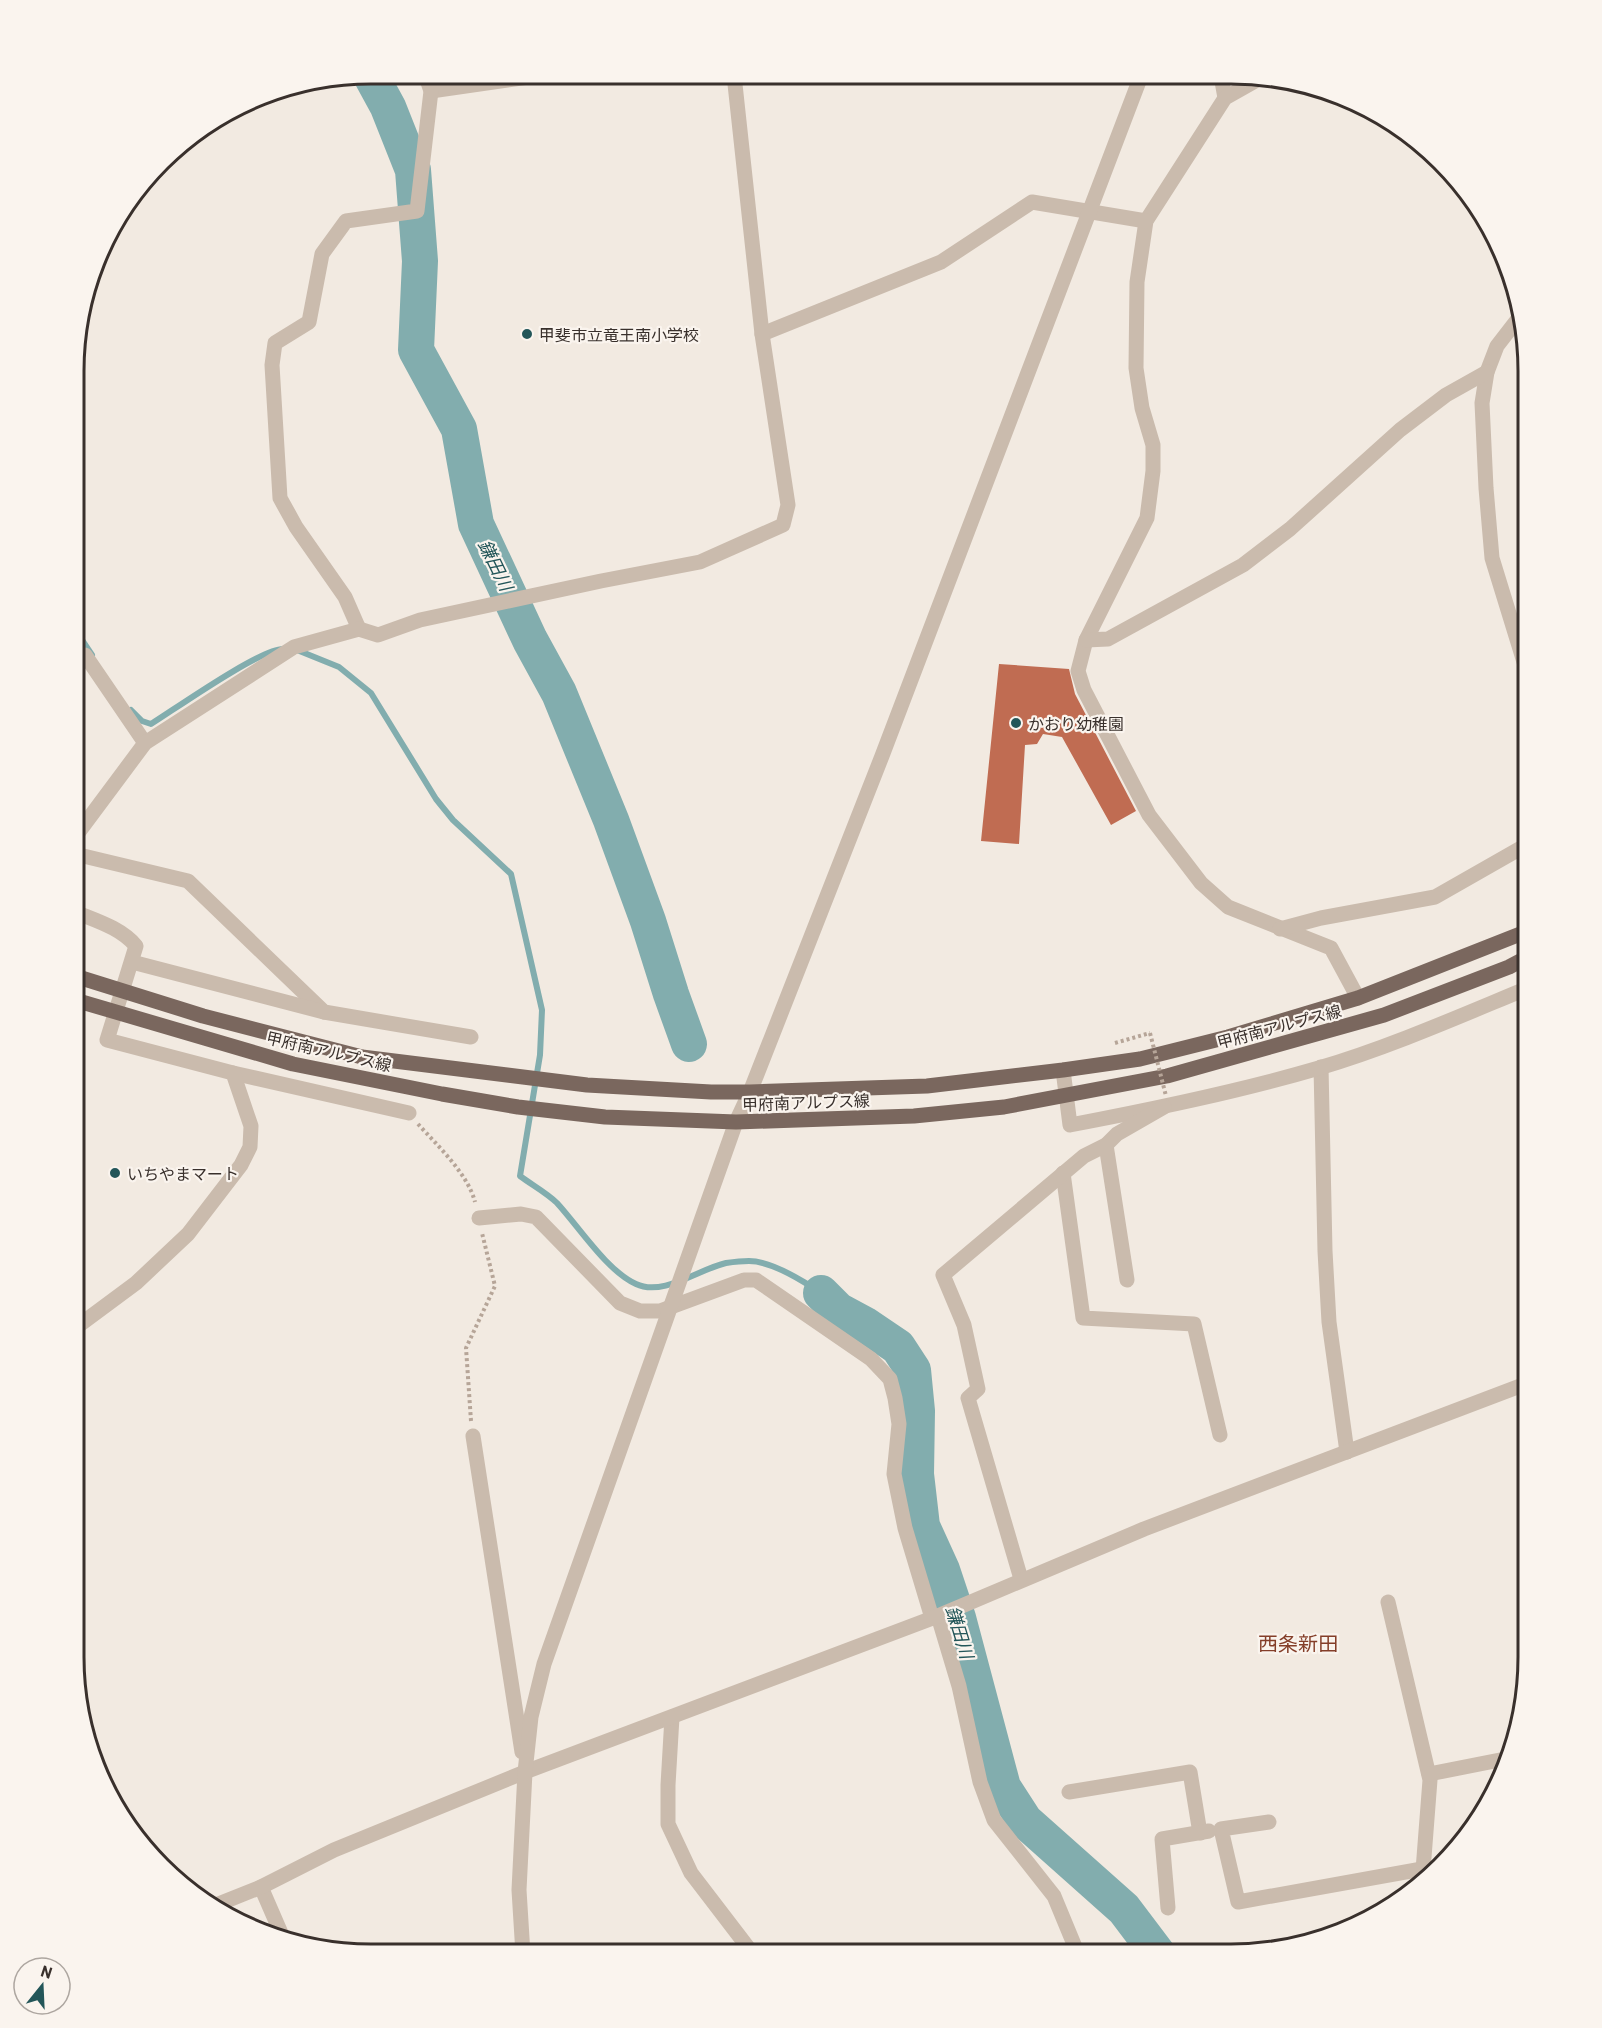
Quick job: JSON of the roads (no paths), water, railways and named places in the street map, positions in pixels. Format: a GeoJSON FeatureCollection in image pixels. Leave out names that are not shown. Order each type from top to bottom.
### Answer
{"type":"FeatureCollection","features":[{"type":"Feature","properties":{"kind":"main road","name":"甲府南アルプス線"},"geometry":{"type":"LineString","coordinates":[[84,979],[203,1016],[362,1057],[587,1085],[750,1092],[927,1086],[1140,1059],[1228,1037],[1358,998],[1518,935]]}},
{"type":"Feature","properties":{"kind":"main road","name":"甲府南アルプス線"},"geometry":{"type":"LineString","coordinates":[[84,1003],[293,1064],[452,1096],[605,1118],[736,1122],[914,1116],[1004,1107],[1167,1076],[1384,1015],[1518,962]]}},
{"type":"Feature","properties":{"kind":"street"},"geometry":{"type":"LineString","coordinates":[[359,629],[345,597],[296,526],[280,498],[272,365],[275,343],[309,322],[322,254],[346,221],[417,211],[431,91],[429,84]]}},
{"type":"Feature","properties":{"kind":"street"},"geometry":{"type":"LineString","coordinates":[[431,91],[480,84]]}},
{"type":"Feature","properties":{"kind":"street"},"geometry":{"type":"LineString","coordinates":[[84,825],[145,743],[294,647],[359,629],[378,635],[420,620],[601,580],[700,562],[783,525],[788,505],[762,334],[735,84]]}},
{"type":"Feature","properties":{"kind":"street"},"geometry":{"type":"LineString","coordinates":[[522,1944],[519,1890],[525,1772],[531,1717],[544,1664],[736,1122],[750,1092],[886,745],[1138,84]]}},
{"type":"Feature","properties":{"kind":"street"},"geometry":{"type":"LineString","coordinates":[[1222,84],[1225,98]]}},
{"type":"Feature","properties":{"kind":"street"},"geometry":{"type":"LineString","coordinates":[[1248,85],[1225,98],[1146,220],[1137,282],[1136,368],[1142,408],[1153,445],[1153,471],[1147,518],[1086,640],[1078,671],[1084,690],[1149,815],[1202,883],[1228,907],[1331,948],[1358,998]]}},
{"type":"Feature","properties":{"kind":"street"},"geometry":{"type":"LineString","coordinates":[[762,334],[941,262],[1032,202],[1146,220]]}},
{"type":"Feature","properties":{"kind":"street"},"geometry":{"type":"LineString","coordinates":[[1514,324],[1497,345],[1487,372],[1482,403],[1492,558],[1518,642]]}},
{"type":"Feature","properties":{"kind":"street"},"geometry":{"type":"LineString","coordinates":[[1086,640],[1108,639],[1243,565],[1290,529],[1400,430],[1446,395],[1487,372]]}},
{"type":"Feature","properties":{"kind":"street"},"geometry":{"type":"LineString","coordinates":[[84,656],[145,743]]}},
{"type":"Feature","properties":{"kind":"street"},"geometry":{"type":"LineString","coordinates":[[1280,929],[1321,918],[1436,897],[1518,850]]}},
{"type":"Feature","properties":{"kind":"street"},"geometry":{"type":"LineString","coordinates":[[84,856],[188,881],[324,1012]]}},
{"type":"Feature","properties":{"kind":"street"},"geometry":{"type":"LineString","coordinates":[[84,916],[114,928],[129,937],[136,946],[107,1040],[233,1073],[409,1113]]}},
{"type":"Feature","properties":{"kind":"street"},"geometry":{"type":"LineString","coordinates":[[132,962],[324,1012],[471,1037]]}},
{"type":"Feature","properties":{"kind":"street"},"geometry":{"type":"LineString","coordinates":[[1063,1070],[1070,1125],[1165,1102],[1204,1099],[1321,1067],[1433,1027],[1518,992]]}},
{"type":"Feature","properties":{"kind":"street"},"geometry":{"type":"LineString","coordinates":[[1321,1067],[1329,1322],[1347,1452]]}},
{"type":"Feature","properties":{"kind":"street"},"geometry":{"type":"LineString","coordinates":[[84,1322],[136,1283],[188,1234],[241,1165],[250,1148],[251,1126],[233,1073]]}},
{"type":"Feature","properties":{"kind":"street"},"geometry":{"type":"LineString","coordinates":[[1021,1579],[968,1398],[978,1389],[964,1325],[943,1275],[1084,1156],[1106,1145],[1117,1134],[1165,1102]]}},
{"type":"Feature","properties":{"kind":"street"},"geometry":{"type":"LineString","coordinates":[[1106,1145],[1127,1280]]}},
{"type":"Feature","properties":{"kind":"street"},"geometry":{"type":"LineString","coordinates":[[1063,1173],[1083,1318],[1194,1324],[1220,1435]]}},
{"type":"Feature","properties":{"kind":"street"},"geometry":{"type":"LineString","coordinates":[[478,1218],[521,1214],[536,1217],[620,1303],[640,1311],[660,1311],[672,1302],[744,1280],[756,1280],[871,1359],[890,1379],[899,1424],[894,1474],[905,1528],[959,1686],[980,1782],[994,1820],[1054,1896],[1074,1944]]}},
{"type":"Feature","properties":{"kind":"street"},"geometry":{"type":"LineString","coordinates":[[222,1903],[261,1887],[334,1850],[525,1772],[936,1616],[1144,1529],[1518,1387]]}},
{"type":"Feature","properties":{"kind":"street"},"geometry":{"type":"LineString","coordinates":[[473,1436],[525,1772]]}},
{"type":"Feature","properties":{"kind":"street"},"geometry":{"type":"LineString","coordinates":[[1388,1602],[1429,1774],[1422,1871]]}},
{"type":"Feature","properties":{"kind":"street"},"geometry":{"type":"LineString","coordinates":[[672,1717],[668,1785],[669,1824],[691,1873],[745,1944]]}},
{"type":"Feature","properties":{"kind":"street"},"geometry":{"type":"LineString","coordinates":[[1429,1774],[1499,1760]]}},
{"type":"Feature","properties":{"kind":"street"},"geometry":{"type":"LineString","coordinates":[[1069,1792],[1190,1772],[1200,1833]]}},
{"type":"Feature","properties":{"kind":"street"},"geometry":{"type":"LineString","coordinates":[[1168,1908],[1162,1839],[1269,1822]]}},
{"type":"Feature","properties":{"kind":"street"},"geometry":{"type":"LineString","coordinates":[[1221,1829],[1238,1902],[1415,1877]]}},
{"type":"Feature","properties":{"kind":"street"},"geometry":{"type":"LineString","coordinates":[[261,1887],[279,1929]]}},
{"type":"Feature","properties":{"kind":"waterway","name":"鎌田川"},"geometry":{"type":"LineString","coordinates":[[375,84],[388,107],[413,170],[420,261],[416,350],[459,429],[476,524],[530,640],[559,693],[611,820],[689,1044]]}},
{"type":"Feature","properties":{"kind":"waterway"},"geometry":{"type":"LineString","coordinates":[[84,643],[92,655]]}},
{"type":"Feature","properties":{"kind":"waterway"},"geometry":{"type":"LineString","coordinates":[[131,710],[142,721],[151,724],[237,669],[283,649]]}},
{"type":"Feature","properties":{"kind":"waterway"},"geometry":{"type":"LineString","coordinates":[[297,650],[339,667],[371,693],[436,799],[453,820],[511,874],[542,1010],[540,1055],[520,1176],[557,1203],[604,1259],[625,1278],[636,1284],[658,1287],[681,1281],[726,1263],[749,1261],[762,1263],[777,1268],[809,1285],[864,1324]]}},
{"type":"Feature","properties":{"kind":"waterway","name":"鎌田川"},"geometry":{"type":"LineString","coordinates":[[821,1293],[838,1310],[898,1347],[913,1370],[917,1411],[916,1474],[922,1526],[942,1570],[958,1618],[1003,1787],[1025,1821],[1124,1909],[1150,1944]]}},
{"type":"Feature","properties":{"kind":"place","name":"甲斐市立竜王南小学校"},"geometry":{"type":"Point","coordinates":[527,334]}},
{"type":"Feature","properties":{"kind":"place","name":"かおり幼稚園"},"geometry":{"type":"Point","coordinates":[1016,723]}},
{"type":"Feature","properties":{"kind":"place","name":"いちやまマート"},"geometry":{"type":"Point","coordinates":[115,1173]}},
{"type":"Feature","properties":{"kind":"district","name":"西条新田"},"geometry":{"type":"Point","coordinates":[1298,1643]}}]}
